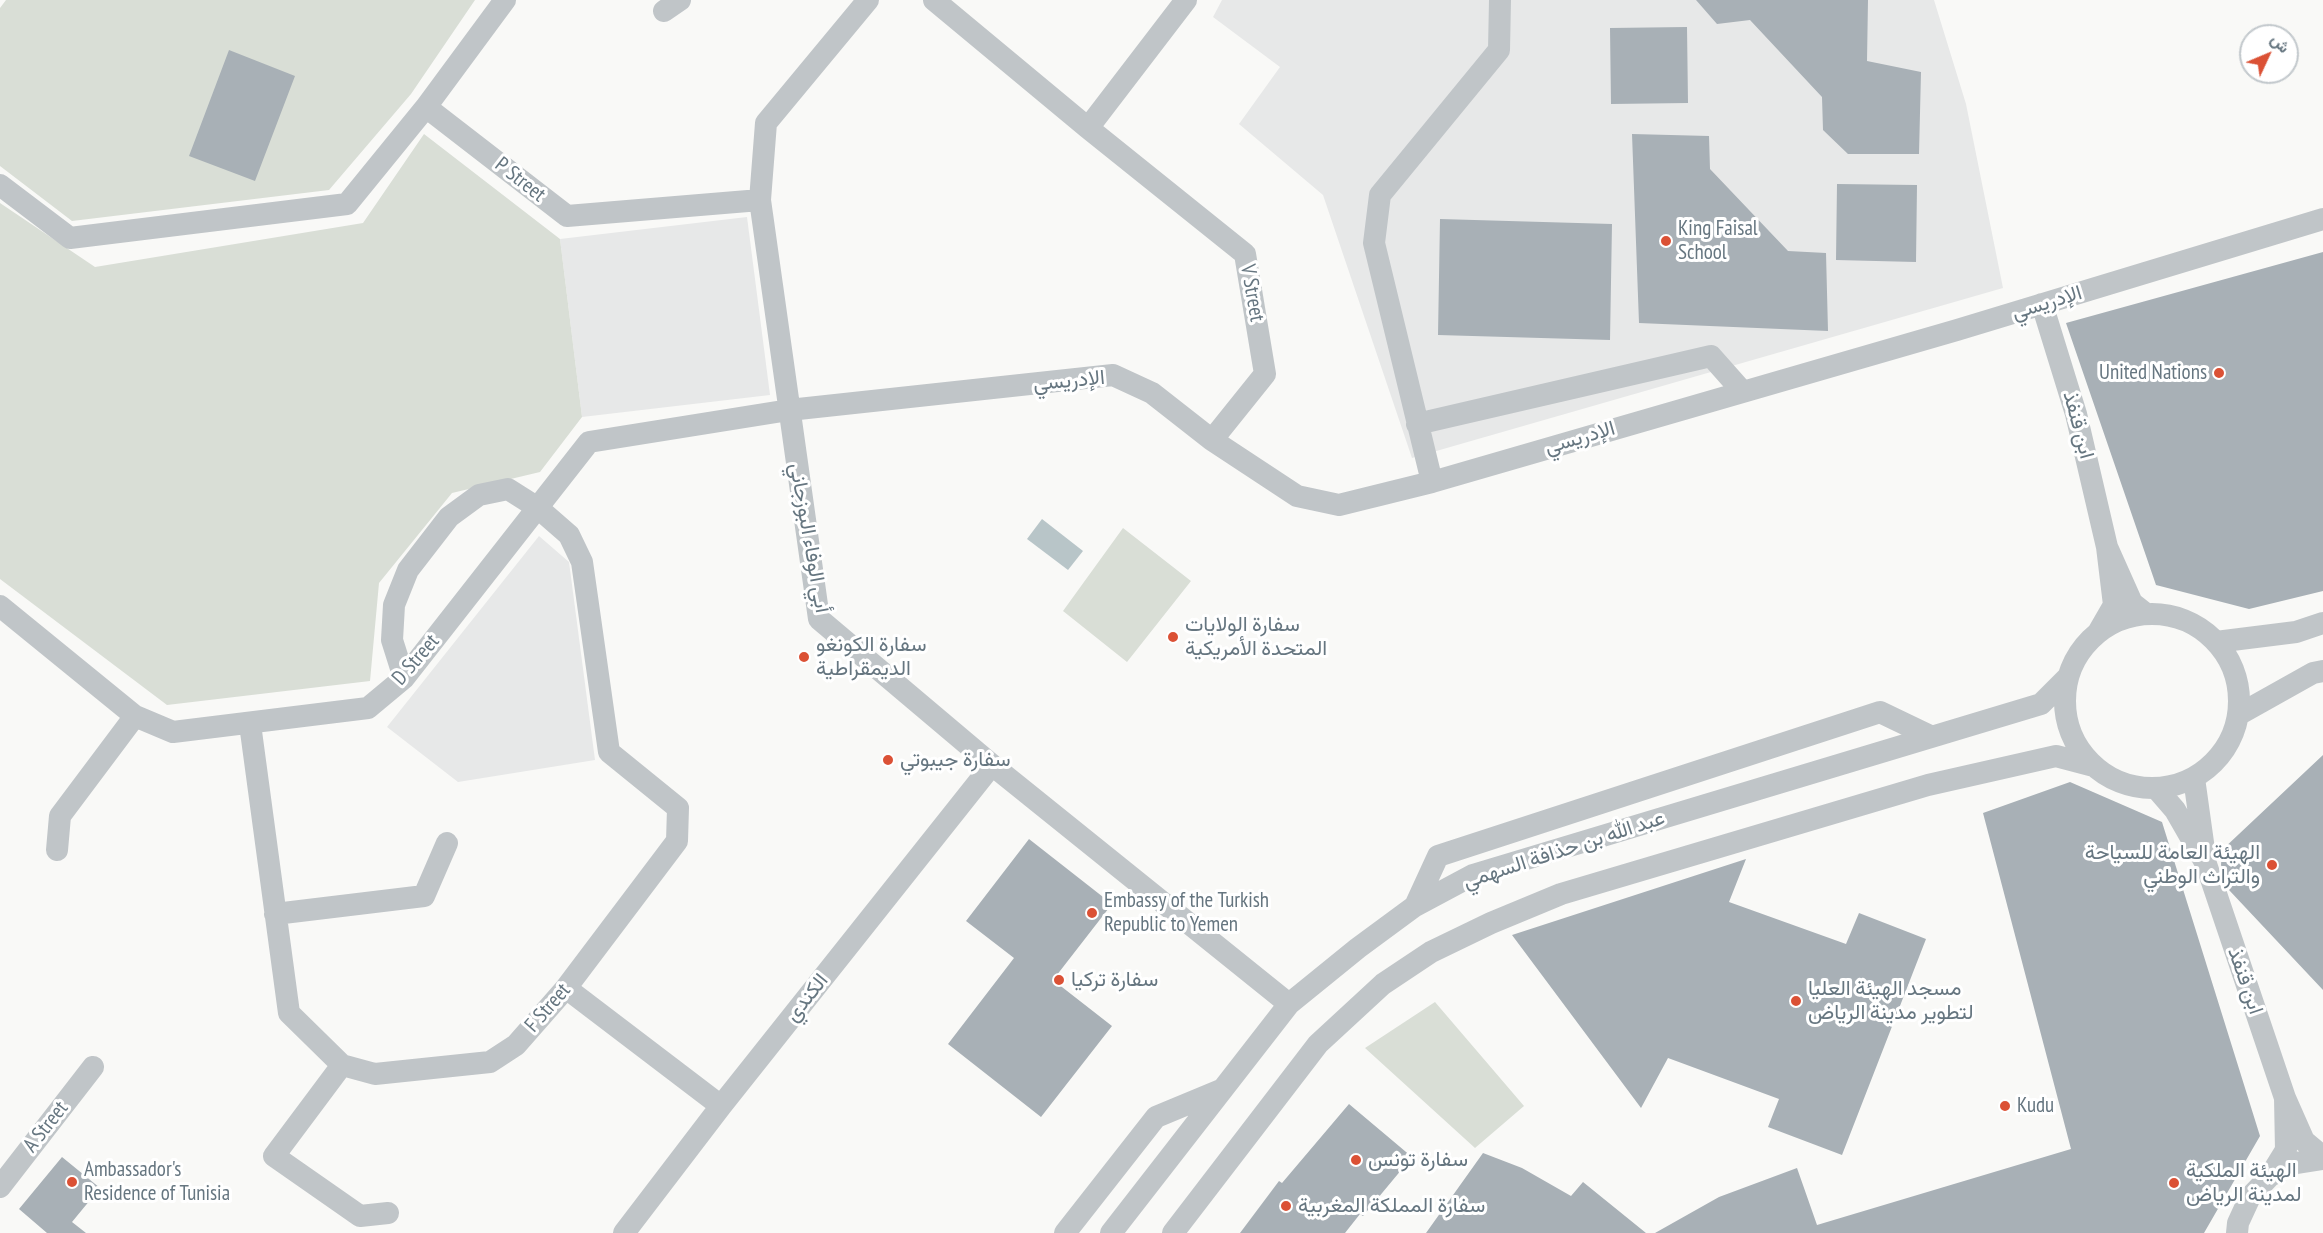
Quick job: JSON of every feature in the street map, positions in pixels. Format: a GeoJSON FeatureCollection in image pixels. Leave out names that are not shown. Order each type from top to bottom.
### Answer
{"type":"FeatureCollection","features":[{"type":"Feature","properties":{"kind":"street"},"geometry":{"type":"LineString","coordinates":[[0,185],[70,238],[347,204],[426,107],[505,0]]}},
{"type":"Feature","properties":{"kind":"street","name":"أبي الوفاء البوزجاني"},"geometry":{"type":"LineString","coordinates":[[868,0],[766,123],[760,200],[819,619],[992,765],[1289,1004]]}},
{"type":"Feature","properties":{"kind":"street","name":"V Street"},"geometry":{"type":"LineString","coordinates":[[934,0],[1245,254],[1265,374],[1212,440]]}},
{"type":"Feature","properties":{"kind":"street"},"geometry":{"type":"LineString","coordinates":[[1089,128],[1186,0]]}},
{"type":"Feature","properties":{"kind":"street"},"geometry":{"type":"LineString","coordinates":[[1432,482],[1374,243],[1380,195],[1499,50],[1500,0]]}},
{"type":"Feature","properties":{"kind":"street","name":"P Street"},"geometry":{"type":"LineString","coordinates":[[426,107],[567,216],[760,200]]}},
{"type":"Feature","properties":{"kind":"street","name":"الإدريسي"},"geometry":{"type":"LineString","coordinates":[[789,410],[1113,375],[1152,393],[1212,440],[1297,496],[1339,505],[1432,482],[2042,304],[2323,219]]}},
{"type":"Feature","properties":{"kind":"street","name":"ابن قنفذ"},"geometry":{"type":"LineString","coordinates":[[2042,304],[2076,414],[2107,547]]}},
{"type":"Feature","properties":{"kind":"street"},"geometry":{"type":"LineString","coordinates":[[1417,424],[1711,356],[1742,391]]}},
{"type":"Feature","properties":{"kind":"street","name":"D Street"},"geometry":{"type":"LineString","coordinates":[[0,606],[135,717],[172,732],[368,708],[404,678],[589,441],[789,410]]}},
{"type":"Feature","properties":{"kind":"street"},"geometry":{"type":"LineString","coordinates":[[404,678],[392,640],[394,605],[408,570],[449,517],[479,495],[508,489],[538,508]]}},
{"type":"Feature","properties":{"kind":"street","name":"F Street"},"geometry":{"type":"LineString","coordinates":[[250,724],[289,1012],[342,1065],[375,1074],[490,1062],[516,1045],[566,988],[678,841],[678,808],[609,752],[582,562],[569,535],[538,508]]}},
{"type":"Feature","properties":{"kind":"street"},"geometry":{"type":"LineString","coordinates":[[2107,547],[2132,603],[2145,614]]}},
{"type":"Feature","properties":{"kind":"street"},"geometry":{"type":"LineString","coordinates":[[2099,631],[2121,619],[2145,614],[2171,616],[2196,626],[2216,642],[2228,658],[2239,695],[2238,715],[2230,740],[2215,762],[2194,778],[2176,785],[2156,788],[2134,786],[2112,779],[2094,766],[2078,747],[2068,725],[2064,701],[2068,677],[2080,652],[2099,631],[2114,605],[2107,547]]}},
{"type":"Feature","properties":{"kind":"street"},"geometry":{"type":"LineString","coordinates":[[2216,642],[2296,632],[2323,623]]}},
{"type":"Feature","properties":{"kind":"street"},"geometry":{"type":"LineString","coordinates":[[2238,715],[2313,674],[2323,671]]}},
{"type":"Feature","properties":{"kind":"street","name":"عبد الله بن حذافة السهمي"},"geometry":{"type":"LineString","coordinates":[[1111,1233],[1289,1004],[1358,948],[1415,906],[1473,875],[2041,704],[2068,677]]}},
{"type":"Feature","properties":{"kind":"street"},"geometry":{"type":"LineString","coordinates":[[1415,906],[1438,856],[1880,712],[1930,736]]}},
{"type":"Feature","properties":{"kind":"street"},"geometry":{"type":"LineString","coordinates":[[57,850],[60,816],[135,717]]}},
{"type":"Feature","properties":{"kind":"street","name":"عبد الله بن حذافة السهمي"},"geometry":{"type":"LineString","coordinates":[[1173,1233],[1318,1044],[1383,984],[1431,952],[1491,923],[1561,894],[1928,785],[2056,756],[2094,766]]}},
{"type":"Feature","properties":{"kind":"street","name":"الكندي"},"geometry":{"type":"LineString","coordinates":[[624,1233],[721,1106],[992,765]]}},
{"type":"Feature","properties":{"kind":"street"},"geometry":{"type":"LineString","coordinates":[[2194,778],[2206,864]]}},
{"type":"Feature","properties":{"kind":"street"},"geometry":{"type":"LineString","coordinates":[[2156,788],[2175,810],[2206,864]]}},
{"type":"Feature","properties":{"kind":"street"},"geometry":{"type":"LineString","coordinates":[[275,914],[424,896],[447,843]]}},
{"type":"Feature","properties":{"kind":"street","name":"ابن قنفذ"},"geometry":{"type":"LineString","coordinates":[[2206,864],[2285,1098]]}},
{"type":"Feature","properties":{"kind":"street"},"geometry":{"type":"LineString","coordinates":[[566,988],[721,1106]]}},
{"type":"Feature","properties":{"kind":"street"},"geometry":{"type":"LineString","coordinates":[[342,1065],[274,1156],[360,1216],[388,1214]]}},
{"type":"Feature","properties":{"kind":"street","name":"A Street"},"geometry":{"type":"LineString","coordinates":[[0,1187],[93,1067]]}},
{"type":"Feature","properties":{"kind":"street"},"geometry":{"type":"LineString","coordinates":[[1065,1233],[1156,1117],[1222,1090]]}},
{"type":"Feature","properties":{"kind":"street"},"geometry":{"type":"LineString","coordinates":[[2285,1098],[2304,1141],[2323,1158]]}},
{"type":"Feature","properties":{"kind":"street"},"geometry":{"type":"LineString","coordinates":[[2237,1233],[2238,1223],[2250,1197],[2270,1176],[2286,1150],[2285,1098]]}},
{"type":"Feature","properties":{"kind":"street"},"geometry":{"type":"LineString","coordinates":[[2270,1176],[2296,1163],[2323,1158]]}},
{"type":"Feature","properties":{"kind":"shaded area"},"geometry":{"type":"Polygon","coordinates":[[[6,0],[475,0],[411,94],[329,190],[72,221],[0,166],[0,8],[6,0]]]}},
{"type":"Feature","properties":{"kind":"shaded area","name":"King Faisal School"},"geometry":{"type":"Polygon","coordinates":[[[1222,0],[1934,0],[1966,104],[2003,288],[1412,458],[1323,195],[1239,124],[1280,67],[1213,17],[1222,0]]]}},
{"type":"Feature","properties":{"kind":"shaded area"},"geometry":{"type":"Polygon","coordinates":[[[424,134],[560,239],[582,417],[540,472],[452,493],[379,583],[370,681],[167,705],[0,579],[0,203],[95,267],[363,223],[424,134]]]}},
{"type":"Feature","properties":{"kind":"shaded area"},"geometry":{"type":"Polygon","coordinates":[[[747,217],[770,395],[582,417],[560,239],[747,217]]]}},
{"type":"Feature","properties":{"kind":"shaded area"},"geometry":{"type":"Polygon","coordinates":[[[1042,519],[1083,551],[1068,570],[1027,539],[1042,519]]]}},
{"type":"Feature","properties":{"kind":"shaded area"},"geometry":{"type":"Polygon","coordinates":[[[1123,528],[1191,581],[1127,662],[1063,611],[1123,528]]]}},
{"type":"Feature","properties":{"kind":"shaded area"},"geometry":{"type":"Polygon","coordinates":[[[539,536],[569,562],[595,760],[458,782],[387,727],[539,536]]]}},
{"type":"Feature","properties":{"kind":"shaded area"},"geometry":{"type":"Polygon","coordinates":[[[1435,1002],[1524,1106],[1475,1148],[1365,1048],[1435,1002]]]}},
{"type":"Feature","properties":{"kind":"building"},"geometry":{"type":"Polygon","coordinates":[[[1696,0],[1868,0],[1867,61],[1921,72],[1919,154],[1848,154],[1823,130],[1822,97],[1750,20],[1717,24],[1696,0]]]}},
{"type":"Feature","properties":{"kind":"building"},"geometry":{"type":"Polygon","coordinates":[[[1687,27],[1688,103],[1611,104],[1610,28],[1687,27]]]}},
{"type":"Feature","properties":{"kind":"building"},"geometry":{"type":"Polygon","coordinates":[[[229,50],[295,76],[255,181],[189,156],[229,50]]]}},
{"type":"Feature","properties":{"kind":"building"},"geometry":{"type":"Polygon","coordinates":[[[1632,134],[1709,136],[1710,169],[1788,251],[1826,253],[1828,331],[1639,323],[1632,134]]]}},
{"type":"Feature","properties":{"kind":"building"},"geometry":{"type":"Polygon","coordinates":[[[1837,184],[1917,185],[1916,262],[1836,260],[1837,184]]]}},
{"type":"Feature","properties":{"kind":"building"},"geometry":{"type":"Polygon","coordinates":[[[1440,219],[1612,224],[1610,340],[1438,335],[1440,219]]]}},
{"type":"Feature","properties":{"kind":"building","name":"United Nations"},"geometry":{"type":"Polygon","coordinates":[[[2323,252],[2323,591],[2249,609],[2156,585],[2066,323],[2323,252]]]}},
{"type":"Feature","properties":{"kind":"building","name":"الهيئة العامة للسياحة والتراث الوطني"},"geometry":{"type":"Polygon","coordinates":[[[2323,755],[2323,990],[2229,890],[2221,865],[2222,850],[2323,755]]]}},
{"type":"Feature","properties":{"kind":"building"},"geometry":{"type":"Polygon","coordinates":[[[2070,782],[2162,822],[2260,1136],[2204,1233],[1655,1233],[1719,1197],[1797,1168],[1817,1225],[2071,1149],[1983,813],[2070,782]]]}},
{"type":"Feature","properties":{"kind":"building"},"geometry":{"type":"Polygon","coordinates":[[[1029,839],[1112,904],[1053,980],[1112,1026],[1041,1117],[948,1044],[1014,958],[966,921],[1029,839]]]}},
{"type":"Feature","properties":{"kind":"building"},"geometry":{"type":"Polygon","coordinates":[[[1746,859],[1729,902],[1846,944],[1859,913],[1926,939],[1842,1155],[1768,1127],[1779,1099],[1668,1058],[1641,1108],[1512,935],[1746,859]]]}},
{"type":"Feature","properties":{"kind":"building"},"geometry":{"type":"Polygon","coordinates":[[[1349,1104],[1412,1157],[1363,1216],[1360,1214],[1345,1233],[1240,1233],[1279,1181],[1282,1183],[1349,1104]]]}},
{"type":"Feature","properties":{"kind":"building"},"geometry":{"type":"Polygon","coordinates":[[[1483,1153],[1522,1168],[1571,1196],[1583,1182],[1646,1233],[1426,1233],[1483,1153]]]}},
{"type":"Feature","properties":{"kind":"building"},"geometry":{"type":"Polygon","coordinates":[[[62,1157],[100,1188],[72,1222],[86,1233],[47,1233],[19,1209],[62,1157]]]}},
{"type":"Feature","properties":{"kind":"place","name":"King Faisal School"},"geometry":{"type":"Point","coordinates":[1666,241]}},
{"type":"Feature","properties":{"kind":"place","name":"United Nations"},"geometry":{"type":"Point","coordinates":[2219,373]}},
{"type":"Feature","properties":{"kind":"place","name":"سفارة الولايات المتحدة الأمريكية"},"geometry":{"type":"Point","coordinates":[1173,637]}},
{"type":"Feature","properties":{"kind":"place","name":"سفارة الكونغو الديمقراطية"},"geometry":{"type":"Point","coordinates":[804,657]}},
{"type":"Feature","properties":{"kind":"place","name":"سفارة جيبوتي"},"geometry":{"type":"Point","coordinates":[888,760]}},
{"type":"Feature","properties":{"kind":"place","name":"الهيئة العامة للسياحة والتراث الوطني"},"geometry":{"type":"Point","coordinates":[2272,865]}},
{"type":"Feature","properties":{"kind":"place","name":"Embassy of the Turkish Republic to Yemen"},"geometry":{"type":"Point","coordinates":[1092,913]}},
{"type":"Feature","properties":{"kind":"place","name":"سفارة تركيا"},"geometry":{"type":"Point","coordinates":[1059,980]}},
{"type":"Feature","properties":{"kind":"place","name":"مسجد الهيئة العليا لتطوير مدينة الرياض"},"geometry":{"type":"Point","coordinates":[1796,1001]}},
{"type":"Feature","properties":{"kind":"place","name":"Kudu"},"geometry":{"type":"Point","coordinates":[2005,1106]}},
{"type":"Feature","properties":{"kind":"place","name":"سفارة تونس"},"geometry":{"type":"Point","coordinates":[1356,1160]}},
{"type":"Feature","properties":{"kind":"place","name":"Ambassador's Residence of Tunisia"},"geometry":{"type":"Point","coordinates":[72,1182]}},
{"type":"Feature","properties":{"kind":"place","name":"الهيئة الملكية لمدينة الرياض"},"geometry":{"type":"Point","coordinates":[2174,1183]}},
{"type":"Feature","properties":{"kind":"place","name":"سفارة المملكة المغربية"},"geometry":{"type":"Point","coordinates":[1286,1206]}}]}
